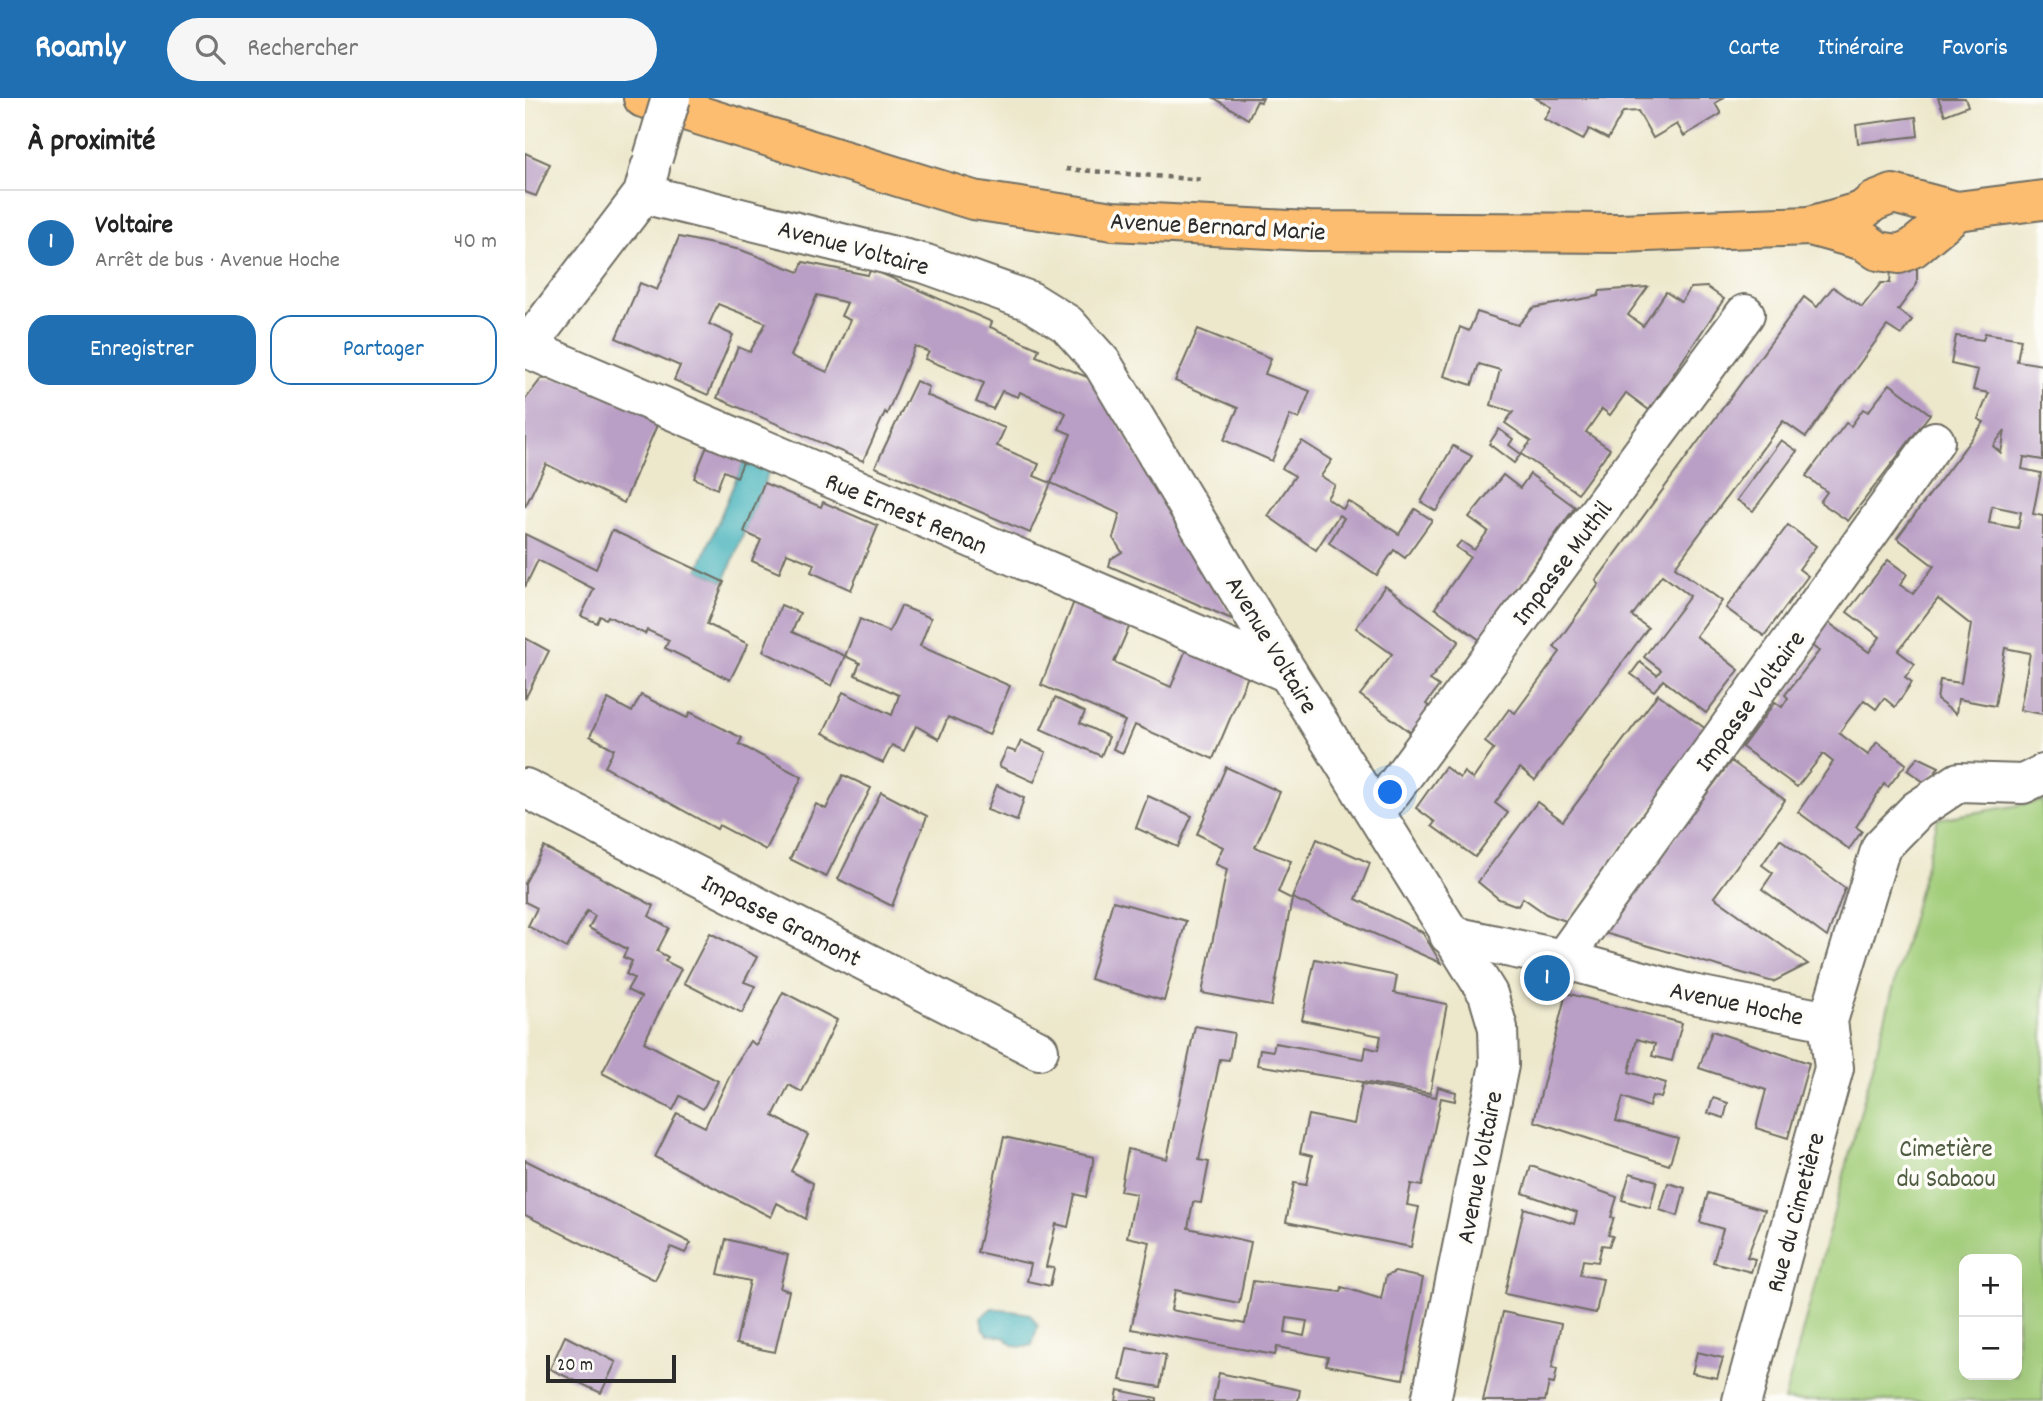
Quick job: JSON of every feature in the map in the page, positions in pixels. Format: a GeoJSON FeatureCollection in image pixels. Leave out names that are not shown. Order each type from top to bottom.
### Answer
{"type":"FeatureCollection","features":[{"type":"Feature","properties":{"kind":"main road","name":"Avenue Bernard Marie"},"geometry":{"type":"LineString","coordinates":[[643,98],[973,200],[1114,221],[1322,231],[1620,233],[1863,226],[1873,202],[1893,194],[1957,211],[2043,200]]}},
{"type":"Feature","properties":{"kind":"main road"},"geometry":{"type":"LineString","coordinates":[[1863,226],[1878,251],[1899,254],[1913,248],[1957,211]]}},
{"type":"Feature","properties":{"kind":"street"},"geometry":{"type":"LineString","coordinates":[[529,337],[643,194],[671,98]]}},
{"type":"Feature","properties":{"kind":"street","name":"Avenue Voltaire"},"geometry":{"type":"LineString","coordinates":[[643,194],[926,264],[1030,301],[1067,324],[1102,363],[1135,412],[1289,673],[1377,811],[1449,935],[1488,995],[1498,1028],[1499,1065],[1431,1401]]}},
{"type":"Feature","properties":{"kind":"street","name":"Impasse Muthil"},"geometry":{"type":"LineString","coordinates":[[1377,811],[1745,314]]}},
{"type":"Feature","properties":{"kind":"street","name":"Rue Ernest Renan"},"geometry":{"type":"LineString","coordinates":[[529,337],[1289,673]]}},
{"type":"Feature","properties":{"kind":"street","name":"Impasse Voltaire"},"geometry":{"type":"LineString","coordinates":[[1563,959],[1935,441]]}},
{"type":"Feature","properties":{"kind":"street","name":"Avenue Hoche"},"geometry":{"type":"LineString","coordinates":[[1449,935],[1563,959],[1687,993],[1828,1021],[1881,847],[1917,810],[1959,782],[2023,784],[2043,774]]}},
{"type":"Feature","properties":{"kind":"street","name":"Impasse Gramont"},"geometry":{"type":"LineString","coordinates":[[525,788],[1039,1050]]}},
{"type":"Feature","properties":{"kind":"street","name":"Rue du Cimetière"},"geometry":{"type":"LineString","coordinates":[[1742,1401],[1834,1068],[1828,1021]]}},
{"type":"Feature","properties":{"kind":"path"},"geometry":{"type":"LineString","coordinates":[[1061,168],[1214,181]]}},
{"type":"Feature","properties":{"kind":"green space","name":"Cimetière du Sabaou"},"geometry":{"type":"Polygon","coordinates":[[[2043,801],[2043,1401],[1784,1401],[1938,819],[2043,801]]]}},
{"type":"Feature","properties":{"kind":"water"},"geometry":{"type":"Polygon","coordinates":[[[746,455],[771,466],[724,582],[698,570],[746,455]]]}},
{"type":"Feature","properties":{"kind":"water"},"geometry":{"type":"Polygon","coordinates":[[[992,1308],[1030,1314],[1038,1326],[1032,1345],[1017,1346],[1006,1338],[988,1334],[983,1329],[981,1317],[992,1308]]]}},
{"type":"Feature","properties":{"kind":"building"},"geometry":{"type":"Polygon","coordinates":[[[1214,98],[1263,98],[1261,102],[1257,101],[1248,119],[1214,98]]]}},
{"type":"Feature","properties":{"kind":"building"},"geometry":{"type":"Polygon","coordinates":[[[1535,98],[1723,98],[1715,103],[1721,114],[1684,136],[1677,124],[1653,138],[1638,111],[1623,112],[1608,139],[1589,129],[1583,140],[1544,119],[1551,107],[1535,98]]]}},
{"type":"Feature","properties":{"kind":"building"},"geometry":{"type":"Polygon","coordinates":[[[1938,98],[1965,98],[1968,106],[1945,115],[1938,98]]]}},
{"type":"Feature","properties":{"kind":"building"},"geometry":{"type":"Polygon","coordinates":[[[1916,117],[1918,136],[1858,143],[1856,125],[1916,117]]]}},
{"type":"Feature","properties":{"kind":"building"},"geometry":{"type":"Polygon","coordinates":[[[525,153],[550,164],[536,196],[525,192],[525,153]]]}},
{"type":"Feature","properties":{"kind":"building"},"geometry":{"type":"Polygon","coordinates":[[[679,237],[741,250],[799,272],[803,262],[868,275],[871,269],[992,322],[990,327],[1039,349],[1036,356],[1092,379],[1234,620],[1109,566],[1111,559],[1122,552],[1113,538],[1120,514],[1051,483],[1071,434],[1059,429],[1066,413],[1020,392],[1018,397],[1002,391],[993,409],[976,402],[984,383],[925,359],[929,352],[915,346],[887,414],[885,412],[863,461],[717,398],[738,347],[750,352],[766,323],[718,304],[709,324],[733,335],[708,395],[674,380],[680,366],[616,338],[640,283],[657,290],[679,237]],[[817,295],[791,356],[827,372],[850,320],[841,316],[847,303],[817,295]]]}},
{"type":"Feature","properties":{"kind":"building"},"geometry":{"type":"Polygon","coordinates":[[[1891,268],[1917,269],[1917,284],[1898,310],[1912,320],[1901,335],[1887,326],[1806,437],[1783,421],[1675,567],[1722,601],[1696,636],[1739,670],[1706,713],[1663,680],[1654,691],[1631,674],[1640,662],[1657,675],[1661,670],[1644,657],[1690,596],[1662,575],[1632,616],[1648,628],[1535,780],[1520,768],[1495,803],[1508,813],[1475,857],[1432,826],[1435,822],[1416,808],[1445,767],[1460,778],[1464,772],[1473,779],[1494,749],[1485,742],[1509,709],[1515,713],[1560,652],[1554,647],[1599,584],[1596,581],[1804,297],[1817,307],[1833,287],[1862,307],[1881,283],[1890,283],[1891,268]]]}},
{"type":"Feature","properties":{"kind":"building"},"geometry":{"type":"Polygon","coordinates":[[[1648,287],[1628,315],[1643,326],[1666,292],[1681,302],[1691,288],[1707,287],[1724,299],[1649,410],[1626,393],[1610,415],[1602,409],[1586,432],[1610,449],[1578,493],[1521,454],[1531,441],[1505,423],[1513,412],[1491,405],[1500,370],[1479,364],[1472,385],[1444,376],[1460,327],[1469,331],[1477,312],[1518,325],[1533,308],[1598,296],[1600,291],[1648,287]]]}},
{"type":"Feature","properties":{"kind":"building"},"geometry":{"type":"Polygon","coordinates":[[[1198,329],[1271,358],[1265,374],[1310,391],[1299,419],[1290,415],[1272,461],[1224,440],[1238,408],[1175,381],[1198,329]]]}},
{"type":"Feature","properties":{"kind":"building"},"geometry":{"type":"Polygon","coordinates":[[[1985,333],[2021,339],[2017,361],[2043,365],[2043,460],[2024,457],[2022,469],[2041,473],[2033,514],[2043,516],[2043,714],[2020,710],[2030,653],[2005,648],[1995,706],[1958,699],[1956,714],[1937,700],[1940,680],[1961,683],[1971,625],[1938,599],[1898,651],[1915,664],[1905,677],[1912,682],[1895,707],[1884,698],[1876,709],[1864,700],[1839,733],[1868,755],[1877,742],[1906,764],[1888,787],[1884,784],[1856,827],[1862,831],[1849,849],[1798,812],[1833,762],[1823,754],[1797,787],[1742,747],[1775,702],[1782,707],[1788,698],[1785,695],[1819,651],[1808,643],[1825,620],[1869,652],[1880,637],[1847,612],[1888,560],[1907,574],[1900,585],[1913,594],[1934,566],[1897,538],[1984,422],[1978,419],[1989,393],[1973,390],[1978,370],[1951,364],[1956,336],[1983,340],[1985,333]],[[2005,430],[1993,446],[2001,453],[2005,430]],[[1992,506],[1989,523],[2018,528],[2021,512],[1992,506]]]}},
{"type":"Feature","properties":{"kind":"building"},"geometry":{"type":"Polygon","coordinates":[[[564,378],[660,418],[624,503],[546,464],[525,507],[525,400],[541,379],[564,378]]]}},
{"type":"Feature","properties":{"kind":"building"},"geometry":{"type":"Polygon","coordinates":[[[916,381],[929,387],[926,395],[1005,428],[997,446],[1039,464],[1034,476],[1051,483],[1030,533],[875,467],[916,381]]]}},
{"type":"Feature","properties":{"kind":"building"},"geometry":{"type":"Polygon","coordinates":[[[1890,384],[1930,414],[1848,521],[1820,502],[1827,492],[1806,476],[1846,423],[1851,426],[1863,409],[1868,412],[1890,384]]]}},
{"type":"Feature","properties":{"kind":"building"},"geometry":{"type":"Polygon","coordinates":[[[1499,429],[1513,439],[1509,445],[1521,454],[1514,463],[1489,444],[1499,429]]]}},
{"type":"Feature","properties":{"kind":"building"},"geometry":{"type":"Polygon","coordinates":[[[710,439],[746,455],[737,477],[724,471],[717,489],[694,478],[710,439]]]}},
{"type":"Feature","properties":{"kind":"building"},"geometry":{"type":"Polygon","coordinates":[[[1781,440],[1797,451],[1753,511],[1737,500],[1781,440]]]}},
{"type":"Feature","properties":{"kind":"building"},"geometry":{"type":"Polygon","coordinates":[[[1302,441],[1332,460],[1321,476],[1335,485],[1327,498],[1343,509],[1348,501],[1399,534],[1415,509],[1432,520],[1405,558],[1394,550],[1377,575],[1329,543],[1344,518],[1339,515],[1316,550],[1268,516],[1295,476],[1282,468],[1302,441]]]}},
{"type":"Feature","properties":{"kind":"building"},"geometry":{"type":"Polygon","coordinates":[[[1453,446],[1472,456],[1436,511],[1421,502],[1453,446]]]}},
{"type":"Feature","properties":{"kind":"building"},"geometry":{"type":"Polygon","coordinates":[[[1530,474],[1575,507],[1480,640],[1435,608],[1470,557],[1456,547],[1461,541],[1474,550],[1488,531],[1469,517],[1503,475],[1520,488],[1530,474]]]}},
{"type":"Feature","properties":{"kind":"building"},"geometry":{"type":"Polygon","coordinates":[[[764,483],[821,507],[823,502],[878,526],[851,590],[811,572],[814,564],[787,553],[779,573],[752,561],[761,540],[744,532],[764,483]]]}},
{"type":"Feature","properties":{"kind":"building"},"geometry":{"type":"Polygon","coordinates":[[[1788,525],[1816,546],[1799,569],[1808,576],[1764,636],[1726,608],[1788,525]]]}},
{"type":"Feature","properties":{"kind":"building"},"geometry":{"type":"Polygon","coordinates":[[[612,530],[724,582],[707,624],[748,644],[730,680],[665,648],[669,640],[647,630],[645,634],[608,616],[606,619],[600,616],[597,623],[581,616],[594,589],[538,560],[525,587],[525,534],[596,569],[612,530]]]}},
{"type":"Feature","properties":{"kind":"building"},"geometry":{"type":"Polygon","coordinates":[[[1385,586],[1459,641],[1430,680],[1439,686],[1426,704],[1440,714],[1421,740],[1360,695],[1392,654],[1356,628],[1385,586]]]}},
{"type":"Feature","properties":{"kind":"building"},"geometry":{"type":"Polygon","coordinates":[[[1077,594],[1133,618],[1114,662],[1171,687],[1189,642],[1251,669],[1213,759],[1135,725],[1123,753],[1113,749],[1125,721],[1041,685],[1077,594]]]}},
{"type":"Feature","properties":{"kind":"building"},"geometry":{"type":"Polygon","coordinates":[[[781,605],[800,613],[792,632],[845,656],[832,686],[763,651],[781,605]]]}},
{"type":"Feature","properties":{"kind":"building"},"geometry":{"type":"Polygon","coordinates":[[[901,606],[931,618],[920,646],[1010,686],[989,735],[948,717],[939,739],[916,726],[904,751],[892,745],[883,763],[823,733],[843,692],[892,715],[899,695],[855,675],[860,663],[845,656],[860,619],[889,632],[901,606]]]}},
{"type":"Feature","properties":{"kind":"building"},"geometry":{"type":"Polygon","coordinates":[[[525,638],[549,651],[525,699],[525,638]]]}},
{"type":"Feature","properties":{"kind":"building"},"geometry":{"type":"Polygon","coordinates":[[[1658,694],[1710,732],[1566,921],[1546,914],[1523,898],[1518,906],[1499,899],[1478,882],[1537,802],[1563,821],[1658,694]]]}},
{"type":"Feature","properties":{"kind":"building"},"geometry":{"type":"Polygon","coordinates":[[[641,695],[687,718],[690,712],[742,738],[739,744],[802,777],[766,850],[719,825],[717,829],[605,767],[614,749],[590,736],[608,699],[632,712],[641,695]]]}},
{"type":"Feature","properties":{"kind":"building"},"geometry":{"type":"Polygon","coordinates":[[[1055,698],[1085,712],[1080,723],[1109,737],[1101,756],[1041,729],[1055,698]]]}},
{"type":"Feature","properties":{"kind":"building"},"geometry":{"type":"Polygon","coordinates":[[[1021,741],[1046,752],[1034,782],[999,766],[1007,749],[1016,752],[1021,741]]]}},
{"type":"Feature","properties":{"kind":"building"},"geometry":{"type":"Polygon","coordinates":[[[1918,757],[1939,767],[1927,784],[1907,770],[1918,757]]]}},
{"type":"Feature","properties":{"kind":"building"},"geometry":{"type":"Polygon","coordinates":[[[1731,761],[1785,800],[1714,897],[1808,964],[1773,982],[1604,933],[1691,815],[1683,809],[1691,797],[1699,804],[1731,761]]]}},
{"type":"Feature","properties":{"kind":"building"},"geometry":{"type":"Polygon","coordinates":[[[1226,767],[1280,792],[1255,847],[1291,861],[1278,892],[1292,899],[1271,1006],[1202,993],[1227,869],[1215,864],[1223,847],[1197,834],[1226,767]]]}},
{"type":"Feature","properties":{"kind":"building"},"geometry":{"type":"Polygon","coordinates":[[[843,775],[871,788],[826,877],[790,859],[816,804],[826,809],[843,775]]]}},
{"type":"Feature","properties":{"kind":"building"},"geometry":{"type":"Polygon","coordinates":[[[997,785],[1024,798],[1017,821],[987,810],[997,785]]]}},
{"type":"Feature","properties":{"kind":"building"},"geometry":{"type":"Polygon","coordinates":[[[881,792],[927,816],[892,906],[838,879],[881,792]]]}},
{"type":"Feature","properties":{"kind":"building"},"geometry":{"type":"Polygon","coordinates":[[[1148,796],[1192,816],[1178,847],[1136,828],[1148,796]]]}},
{"type":"Feature","properties":{"kind":"building"},"geometry":{"type":"Polygon","coordinates":[[[1317,839],[1370,863],[1356,899],[1422,932],[1441,963],[1292,898],[1317,839]]]}},
{"type":"Feature","properties":{"kind":"building"},"geometry":{"type":"Polygon","coordinates":[[[1780,839],[1845,888],[1827,937],[1762,889],[1773,873],[1762,865],[1780,839]]]}},
{"type":"Feature","properties":{"kind":"building"},"geometry":{"type":"Polygon","coordinates":[[[544,847],[654,906],[649,916],[669,928],[657,951],[668,957],[665,961],[681,969],[644,1042],[718,1081],[703,1109],[680,1096],[673,1110],[602,1073],[641,997],[627,990],[634,978],[626,974],[632,961],[623,957],[627,949],[589,928],[595,916],[587,911],[567,948],[528,926],[537,908],[525,902],[525,883],[544,847]]]}},
{"type":"Feature","properties":{"kind":"building"},"geometry":{"type":"Polygon","coordinates":[[[1113,901],[1186,921],[1164,1001],[1090,979],[1113,901]]]}},
{"type":"Feature","properties":{"kind":"building"},"geometry":{"type":"Polygon","coordinates":[[[710,933],[757,957],[744,982],[755,986],[742,1013],[684,983],[710,933]]]}},
{"type":"Feature","properties":{"kind":"building"},"geometry":{"type":"Polygon","coordinates":[[[1315,959],[1397,976],[1394,993],[1447,1004],[1430,1093],[1257,1065],[1260,1049],[1273,1051],[1275,1043],[1364,1059],[1366,1047],[1378,1050],[1381,1036],[1302,1020],[1315,959]]]}},
{"type":"Feature","properties":{"kind":"building"},"geometry":{"type":"Polygon","coordinates":[[[783,992],[837,1020],[802,1092],[789,1085],[773,1116],[808,1135],[791,1171],[813,1183],[806,1219],[777,1203],[771,1217],[655,1157],[677,1113],[705,1127],[734,1067],[750,1041],[756,1045],[783,992]]]}},
{"type":"Feature","properties":{"kind":"building"},"geometry":{"type":"Polygon","coordinates":[[[1566,993],[1682,1023],[1672,1061],[1652,1056],[1655,1044],[1637,1039],[1629,1072],[1666,1083],[1661,1098],[1652,1096],[1649,1107],[1623,1097],[1616,1121],[1678,1138],[1669,1165],[1534,1121],[1566,993]]]}},
{"type":"Feature","properties":{"kind":"building"},"geometry":{"type":"Polygon","coordinates":[[[1195,1026],[1234,1033],[1229,1060],[1220,1059],[1199,1160],[1209,1162],[1201,1203],[1193,1202],[1188,1228],[1251,1242],[1239,1303],[1175,1290],[1171,1310],[1245,1324],[1253,1281],[1341,1292],[1342,1287],[1381,1299],[1386,1276],[1395,1272],[1423,1278],[1403,1379],[1326,1365],[1328,1357],[1277,1347],[1275,1355],[1131,1329],[1150,1242],[1127,1237],[1136,1194],[1120,1191],[1128,1149],[1167,1159],[1195,1026]],[[1287,1318],[1285,1332],[1304,1336],[1307,1321],[1287,1318]]]}},
{"type":"Feature","properties":{"kind":"building"},"geometry":{"type":"Polygon","coordinates":[[[1712,1031],[1809,1063],[1788,1138],[1756,1128],[1766,1090],[1699,1068],[1712,1031]]]}},
{"type":"Feature","properties":{"kind":"building"},"geometry":{"type":"Polygon","coordinates":[[[1362,1084],[1436,1097],[1438,1087],[1456,1092],[1455,1101],[1441,1098],[1422,1186],[1411,1184],[1407,1205],[1419,1207],[1411,1247],[1286,1222],[1294,1183],[1306,1185],[1312,1156],[1300,1153],[1308,1115],[1354,1124],[1362,1084]]]}},
{"type":"Feature","properties":{"kind":"building"},"geometry":{"type":"Polygon","coordinates":[[[1713,1098],[1728,1103],[1724,1118],[1708,1113],[1713,1098]]]}},
{"type":"Feature","properties":{"kind":"building"},"geometry":{"type":"Polygon","coordinates":[[[1004,1137],[1094,1157],[1086,1197],[1075,1194],[1068,1227],[1056,1224],[1046,1267],[1054,1268],[1050,1286],[1027,1281],[1031,1264],[977,1252],[1004,1137]]]}},
{"type":"Feature","properties":{"kind":"building"},"geometry":{"type":"Polygon","coordinates":[[[525,1160],[691,1243],[685,1253],[671,1247],[655,1280],[525,1215],[525,1160]]]}},
{"type":"Feature","properties":{"kind":"building"},"geometry":{"type":"Polygon","coordinates":[[[1531,1166],[1617,1197],[1608,1235],[1613,1236],[1609,1246],[1602,1245],[1598,1262],[1583,1260],[1580,1275],[1603,1279],[1596,1313],[1505,1294],[1524,1208],[1574,1224],[1577,1212],[1523,1193],[1531,1166]]]}},
{"type":"Feature","properties":{"kind":"building"},"geometry":{"type":"Polygon","coordinates":[[[1630,1173],[1657,1181],[1650,1208],[1622,1200],[1630,1173]]]}},
{"type":"Feature","properties":{"kind":"building"},"geometry":{"type":"Polygon","coordinates":[[[1668,1183],[1685,1188],[1678,1216],[1660,1210],[1668,1183]]]}},
{"type":"Feature","properties":{"kind":"building"},"geometry":{"type":"Polygon","coordinates":[[[1708,1193],[1765,1210],[1747,1257],[1755,1259],[1751,1272],[1713,1262],[1723,1229],[1700,1222],[1708,1193]]]}},
{"type":"Feature","properties":{"kind":"building"},"geometry":{"type":"Polygon","coordinates":[[[726,1239],[788,1255],[780,1288],[789,1291],[775,1352],[736,1344],[750,1281],[718,1274],[726,1239]]]}},
{"type":"Feature","properties":{"kind":"building"},"geometry":{"type":"Polygon","coordinates":[[[1503,1312],[1561,1324],[1552,1368],[1557,1369],[1554,1384],[1549,1383],[1545,1401],[1483,1401],[1503,1312]]]}},
{"type":"Feature","properties":{"kind":"building"},"geometry":{"type":"Polygon","coordinates":[[[565,1336],[616,1362],[601,1393],[550,1369],[565,1336]]]}},
{"type":"Feature","properties":{"kind":"building"},"geometry":{"type":"Polygon","coordinates":[[[1127,1348],[1166,1355],[1160,1387],[1120,1380],[1127,1348]]]}},
{"type":"Feature","properties":{"kind":"building"},"geometry":{"type":"Polygon","coordinates":[[[1697,1352],[1723,1358],[1717,1378],[1692,1373],[1697,1352]]]}},
{"type":"Feature","properties":{"kind":"building"},"geometry":{"type":"Polygon","coordinates":[[[1219,1373],[1300,1390],[1298,1401],[1213,1401],[1219,1373]]]}},
{"type":"Feature","properties":{"kind":"building"},"geometry":{"type":"Polygon","coordinates":[[[1118,1390],[1157,1398],[1157,1401],[1116,1401],[1118,1390]]]}},
{"type":"Feature","properties":{"kind":"place","name":"Voltaire"},"geometry":{"type":"Point","coordinates":[1547,978]}}]}
